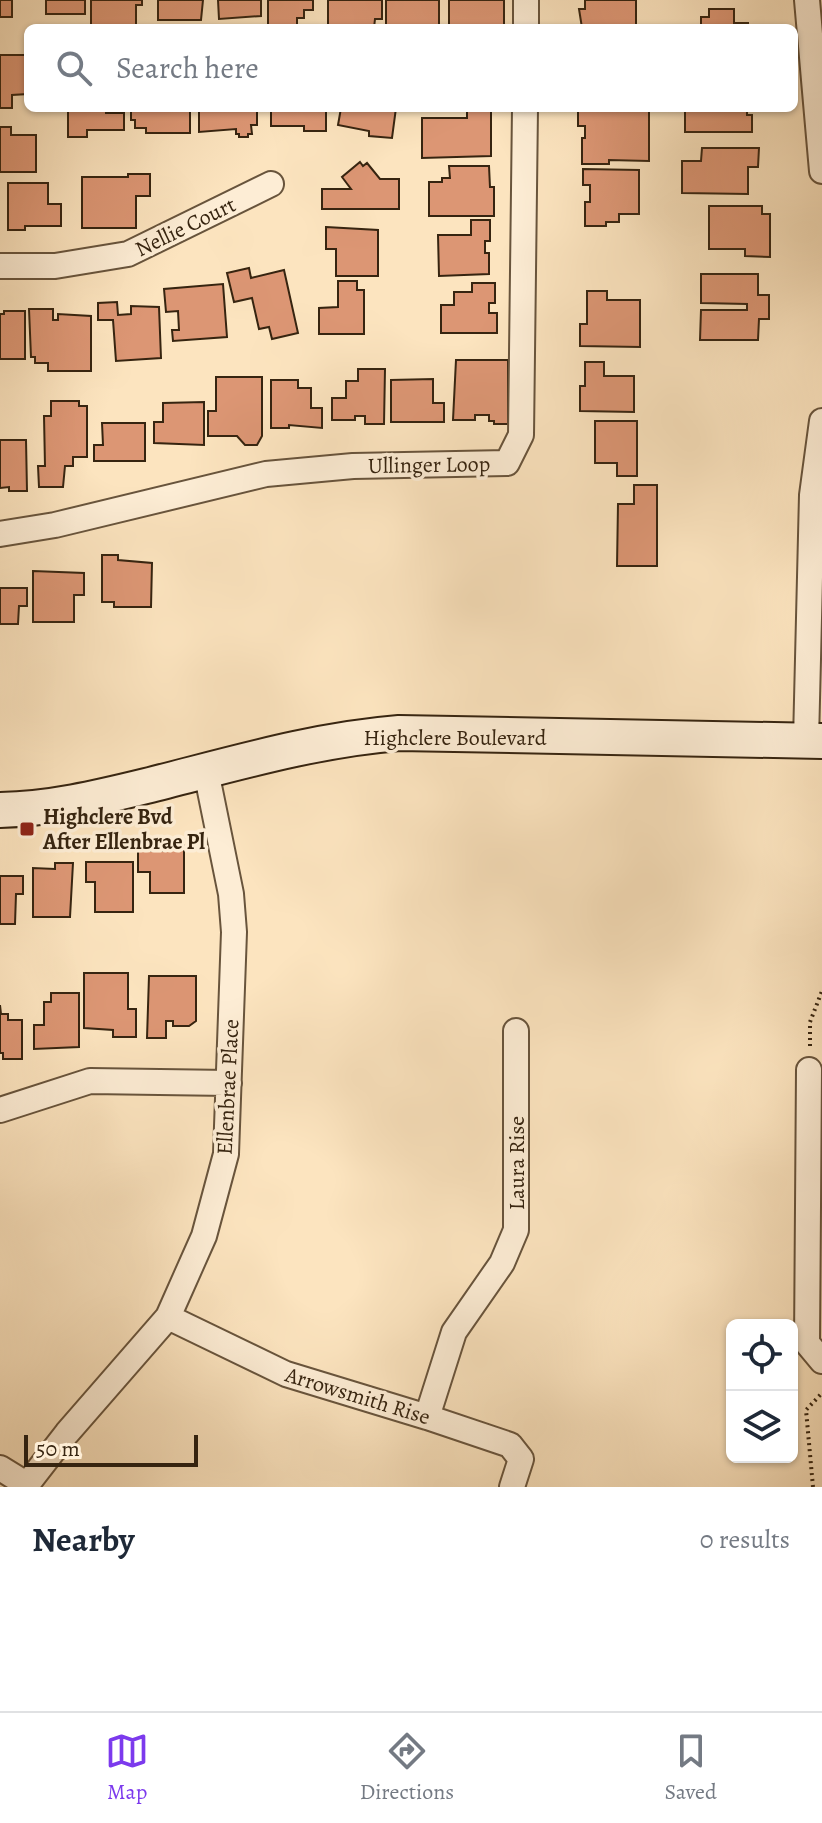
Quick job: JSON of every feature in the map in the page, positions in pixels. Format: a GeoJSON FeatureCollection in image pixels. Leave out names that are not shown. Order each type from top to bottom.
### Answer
{"type":"FeatureCollection","features":[{"type":"Feature","properties":{"kind":"street"},"geometry":{"type":"LineString","coordinates":[[526,0],[526,24]]}},
{"type":"Feature","properties":{"kind":"street"},"geometry":{"type":"LineString","coordinates":[[807,0],[822,171]]}},
{"type":"Feature","properties":{"kind":"street","name":"Ullinger Loop"},"geometry":{"type":"LineString","coordinates":[[0,534],[55,525],[266,474],[353,466],[507,463],[521,435],[525,112]]}},
{"type":"Feature","properties":{"kind":"street","name":"Nellie Court"},"geometry":{"type":"LineString","coordinates":[[0,266],[55,266],[128,254],[271,184]]}},
{"type":"Feature","properties":{"kind":"street"},"geometry":{"type":"LineString","coordinates":[[814,741],[812,495],[822,421]]}},
{"type":"Feature","properties":{"kind":"street","name":"Highclere Boulevard"},"geometry":{"type":"LineString","coordinates":[[0,810],[26,810],[82,802],[330,741],[399,733],[814,741]]}},
{"type":"Feature","properties":{"kind":"street","name":"Ellenbrae Place"},"geometry":{"type":"LineString","coordinates":[[26,1485],[168,1317],[204,1236],[226,1154],[234,932],[231,894],[206,771]]}},
{"type":"Feature","properties":{"kind":"street","name":"Laura Rise"},"geometry":{"type":"LineString","coordinates":[[427,1417],[454,1332],[502,1263],[516,1230],[516,1031]]}},
{"type":"Feature","properties":{"kind":"street"},"geometry":{"type":"LineString","coordinates":[[809,1070],[807,1343],[822,1361]]}},
{"type":"Feature","properties":{"kind":"street"},"geometry":{"type":"LineString","coordinates":[[0,1110],[90,1081],[229,1083]]}},
{"type":"Feature","properties":{"kind":"street","name":"Arrowsmith Rise"},"geometry":{"type":"LineString","coordinates":[[168,1317],[286,1374],[510,1445],[521,1459],[512,1487]]}},
{"type":"Feature","properties":{"kind":"street"},"geometry":{"type":"LineString","coordinates":[[0,1468],[26,1485]]}},
{"type":"Feature","properties":{"kind":"path"},"geometry":{"type":"LineString","coordinates":[[809,1070],[810,1022],[822,991]]}},
{"type":"Feature","properties":{"kind":"path"},"geometry":{"type":"LineString","coordinates":[[813,1487],[806,1410],[822,1393]]}},
{"type":"Feature","properties":{"kind":"building"},"geometry":{"type":"Polygon","coordinates":[[[0,0],[12,0],[12,17],[0,17],[0,0]]]}},
{"type":"Feature","properties":{"kind":"building"},"geometry":{"type":"Polygon","coordinates":[[[46,0],[85,0],[85,14],[46,14],[46,0]]]}},
{"type":"Feature","properties":{"kind":"building"},"geometry":{"type":"Polygon","coordinates":[[[91,0],[142,0],[142,5],[136,5],[136,24],[91,24],[91,0]]]}},
{"type":"Feature","properties":{"kind":"building"},"geometry":{"type":"Polygon","coordinates":[[[158,0],[203,0],[201,20],[158,20],[158,0]]]}},
{"type":"Feature","properties":{"kind":"building"},"geometry":{"type":"Polygon","coordinates":[[[218,0],[261,0],[261,16],[219,19],[218,0]]]}},
{"type":"Feature","properties":{"kind":"building"},"geometry":{"type":"Polygon","coordinates":[[[268,0],[313,0],[313,10],[304,10],[304,18],[297,18],[297,24],[268,24],[268,0]]]}},
{"type":"Feature","properties":{"kind":"building"},"geometry":{"type":"Polygon","coordinates":[[[328,0],[382,0],[382,19],[375,19],[374,24],[328,24],[328,0]]]}},
{"type":"Feature","properties":{"kind":"building"},"geometry":{"type":"Polygon","coordinates":[[[386,0],[439,0],[439,24],[386,24],[386,0]]]}},
{"type":"Feature","properties":{"kind":"building"},"geometry":{"type":"Polygon","coordinates":[[[449,0],[504,0],[504,24],[449,24],[449,0]]]}},
{"type":"Feature","properties":{"kind":"building"},"geometry":{"type":"Polygon","coordinates":[[[585,0],[636,0],[636,24],[581,24],[579,9],[585,9],[585,0]]]}},
{"type":"Feature","properties":{"kind":"building"},"geometry":{"type":"Polygon","coordinates":[[[709,9],[734,9],[734,23],[748,24],[701,24],[701,17],[709,17],[709,9]]]}},
{"type":"Feature","properties":{"kind":"building"},"geometry":{"type":"Polygon","coordinates":[[[0,55],[24,55],[24,94],[12,95],[12,108],[0,108],[0,55]]]}},
{"type":"Feature","properties":{"kind":"building"},"geometry":{"type":"Polygon","coordinates":[[[68,112],[124,113],[124,130],[87,130],[87,137],[68,137],[68,112]]]}},
{"type":"Feature","properties":{"kind":"building"},"geometry":{"type":"Polygon","coordinates":[[[131,112],[190,112],[190,133],[146,133],[146,128],[135,128],[135,120],[131,120],[131,112]]]}},
{"type":"Feature","properties":{"kind":"building"},"geometry":{"type":"Polygon","coordinates":[[[199,112],[257,112],[257,125],[251,125],[252,134],[248,137],[239,137],[236,129],[199,132],[199,112]]]}},
{"type":"Feature","properties":{"kind":"building"},"geometry":{"type":"Polygon","coordinates":[[[271,112],[326,112],[326,131],[304,131],[304,126],[271,126],[271,112]]]}},
{"type":"Feature","properties":{"kind":"building"},"geometry":{"type":"Polygon","coordinates":[[[340,112],[395,112],[392,138],[369,136],[369,131],[338,125],[340,112]]]}},
{"type":"Feature","properties":{"kind":"building"},"geometry":{"type":"Polygon","coordinates":[[[467,112],[491,112],[491,156],[422,158],[422,118],[467,118],[467,112]]]}},
{"type":"Feature","properties":{"kind":"building"},"geometry":{"type":"Polygon","coordinates":[[[578,112],[649,112],[649,161],[609,160],[609,164],[582,164],[585,126],[578,126],[578,112]]]}},
{"type":"Feature","properties":{"kind":"building"},"geometry":{"type":"Polygon","coordinates":[[[685,112],[747,112],[747,115],[752,115],[752,132],[685,132],[685,112]]]}},
{"type":"Feature","properties":{"kind":"building"},"geometry":{"type":"Polygon","coordinates":[[[0,127],[11,127],[11,135],[36,135],[36,172],[0,172],[0,127]]]}},
{"type":"Feature","properties":{"kind":"building"},"geometry":{"type":"Polygon","coordinates":[[[702,148],[759,148],[758,167],[748,167],[748,194],[682,193],[682,161],[701,161],[702,148]]]}},
{"type":"Feature","properties":{"kind":"building"},"geometry":{"type":"Polygon","coordinates":[[[360,162],[363,166],[367,163],[380,179],[399,179],[399,209],[322,209],[322,189],[351,189],[342,177],[360,162]]]}},
{"type":"Feature","properties":{"kind":"building"},"geometry":{"type":"Polygon","coordinates":[[[449,166],[489,166],[490,187],[494,187],[494,216],[429,216],[429,182],[442,182],[442,178],[450,178],[449,166]]]}},
{"type":"Feature","properties":{"kind":"building"},"geometry":{"type":"Polygon","coordinates":[[[583,169],[639,170],[639,214],[619,214],[619,222],[606,222],[606,226],[585,226],[585,202],[590,202],[590,185],[583,185],[583,169]]]}},
{"type":"Feature","properties":{"kind":"building"},"geometry":{"type":"Polygon","coordinates":[[[128,174],[150,174],[150,196],[136,196],[136,228],[82,228],[82,177],[128,177],[128,174]]]}},
{"type":"Feature","properties":{"kind":"building"},"geometry":{"type":"Polygon","coordinates":[[[8,183],[48,183],[48,204],[61,204],[61,226],[25,226],[25,230],[8,230],[8,183]]]}},
{"type":"Feature","properties":{"kind":"building"},"geometry":{"type":"Polygon","coordinates":[[[709,206],[762,206],[762,214],[770,214],[770,257],[745,256],[745,249],[709,249],[709,206]]]}},
{"type":"Feature","properties":{"kind":"building"},"geometry":{"type":"Polygon","coordinates":[[[471,220],[490,220],[490,241],[485,241],[485,253],[489,253],[489,274],[439,276],[438,235],[471,235],[471,220]]]}},
{"type":"Feature","properties":{"kind":"building"},"geometry":{"type":"Polygon","coordinates":[[[326,227],[378,230],[378,276],[336,276],[336,249],[326,249],[326,227]]]}},
{"type":"Feature","properties":{"kind":"building"},"geometry":{"type":"Polygon","coordinates":[[[249,268],[251,278],[284,270],[298,333],[272,339],[269,327],[259,329],[252,298],[234,302],[227,273],[249,268]]]}},
{"type":"Feature","properties":{"kind":"building"},"geometry":{"type":"Polygon","coordinates":[[[701,274],[758,274],[758,295],[769,295],[769,319],[759,319],[758,340],[700,340],[701,310],[747,310],[747,304],[701,303],[701,274]]]}},
{"type":"Feature","properties":{"kind":"building"},"geometry":{"type":"Polygon","coordinates":[[[338,281],[357,281],[357,290],[364,290],[364,334],[319,334],[319,308],[338,307],[338,281]]]}},
{"type":"Feature","properties":{"kind":"building"},"geometry":{"type":"Polygon","coordinates":[[[472,283],[495,283],[495,303],[489,303],[489,313],[497,313],[497,333],[441,333],[441,305],[454,305],[454,292],[472,292],[472,283]]]}},
{"type":"Feature","properties":{"kind":"building"},"geometry":{"type":"Polygon","coordinates":[[[223,284],[227,337],[173,341],[172,330],[179,330],[178,311],[166,312],[164,289],[223,284]]]}},
{"type":"Feature","properties":{"kind":"building"},"geometry":{"type":"Polygon","coordinates":[[[587,291],[607,291],[607,300],[640,300],[640,347],[580,346],[580,324],[587,324],[587,291]]]}},
{"type":"Feature","properties":{"kind":"building"},"geometry":{"type":"Polygon","coordinates":[[[117,302],[118,315],[131,314],[131,306],[159,307],[161,358],[116,361],[113,320],[98,320],[98,303],[117,302]]]}},
{"type":"Feature","properties":{"kind":"building"},"geometry":{"type":"Polygon","coordinates":[[[29,309],[53,309],[53,320],[58,320],[58,314],[91,316],[91,371],[48,371],[48,363],[35,363],[35,357],[31,357],[29,309]]]}},
{"type":"Feature","properties":{"kind":"building"},"geometry":{"type":"Polygon","coordinates":[[[4,311],[25,311],[25,359],[0,359],[0,314],[4,311]]]}},
{"type":"Feature","properties":{"kind":"building"},"geometry":{"type":"Polygon","coordinates":[[[456,360],[508,360],[508,424],[494,424],[494,421],[489,421],[489,415],[475,415],[475,420],[453,420],[456,360]]]}},
{"type":"Feature","properties":{"kind":"building"},"geometry":{"type":"Polygon","coordinates":[[[585,362],[604,362],[604,376],[634,376],[634,412],[580,411],[580,386],[585,386],[585,362]]]}},
{"type":"Feature","properties":{"kind":"building"},"geometry":{"type":"Polygon","coordinates":[[[358,369],[385,369],[384,424],[365,424],[365,416],[355,416],[355,420],[332,420],[332,398],[346,398],[346,381],[358,381],[358,369]]]}},
{"type":"Feature","properties":{"kind":"building"},"geometry":{"type":"Polygon","coordinates":[[[216,377],[262,377],[262,436],[257,445],[245,445],[237,436],[208,436],[208,411],[216,411],[216,377]]]}},
{"type":"Feature","properties":{"kind":"building"},"geometry":{"type":"Polygon","coordinates":[[[433,379],[433,403],[444,403],[444,422],[391,422],[391,380],[433,379]]]}},
{"type":"Feature","properties":{"kind":"building"},"geometry":{"type":"Polygon","coordinates":[[[271,380],[298,380],[298,388],[311,388],[311,408],[322,408],[322,428],[289,425],[289,428],[271,428],[271,380]]]}},
{"type":"Feature","properties":{"kind":"building"},"geometry":{"type":"Polygon","coordinates":[[[51,401],[79,401],[79,406],[87,406],[87,457],[73,457],[73,466],[65,466],[63,487],[39,487],[38,466],[45,466],[44,416],[51,416],[51,401]]]}},
{"type":"Feature","properties":{"kind":"building"},"geometry":{"type":"Polygon","coordinates":[[[204,402],[204,445],[154,443],[154,422],[163,422],[163,403],[204,402]]]}},
{"type":"Feature","properties":{"kind":"building"},"geometry":{"type":"Polygon","coordinates":[[[595,421],[637,421],[637,476],[617,476],[617,463],[595,463],[595,421]]]}},
{"type":"Feature","properties":{"kind":"building"},"geometry":{"type":"Polygon","coordinates":[[[102,423],[145,423],[145,461],[94,461],[94,445],[103,445],[102,423]]]}},
{"type":"Feature","properties":{"kind":"building"},"geometry":{"type":"Polygon","coordinates":[[[0,440],[26,440],[27,491],[0,488],[0,440]]]}},
{"type":"Feature","properties":{"kind":"building"},"geometry":{"type":"Polygon","coordinates":[[[634,485],[657,485],[657,566],[617,566],[618,504],[634,504],[634,485]]]}},
{"type":"Feature","properties":{"kind":"building"},"geometry":{"type":"Polygon","coordinates":[[[102,555],[118,555],[118,560],[152,563],[151,607],[114,607],[114,602],[102,602],[102,555]]]}},
{"type":"Feature","properties":{"kind":"building"},"geometry":{"type":"Polygon","coordinates":[[[33,571],[84,573],[84,595],[74,595],[74,622],[33,622],[33,571]]]}},
{"type":"Feature","properties":{"kind":"building"},"geometry":{"type":"Polygon","coordinates":[[[0,588],[27,588],[27,606],[19,606],[18,624],[0,624],[0,588]]]}},
{"type":"Feature","properties":{"kind":"building"},"geometry":{"type":"Polygon","coordinates":[[[168,845],[184,845],[184,893],[150,893],[150,872],[138,872],[138,851],[168,851],[168,845]]]}},
{"type":"Feature","properties":{"kind":"building"},"geometry":{"type":"Polygon","coordinates":[[[86,862],[133,862],[133,912],[95,912],[95,882],[86,882],[86,862]]]}},
{"type":"Feature","properties":{"kind":"building"},"geometry":{"type":"Polygon","coordinates":[[[55,863],[73,863],[70,917],[33,917],[33,868],[55,869],[55,863]]]}},
{"type":"Feature","properties":{"kind":"building"},"geometry":{"type":"Polygon","coordinates":[[[0,876],[23,876],[23,894],[16,894],[15,924],[0,924],[0,876]]]}},
{"type":"Feature","properties":{"kind":"building"},"geometry":{"type":"Polygon","coordinates":[[[84,973],[128,973],[128,1009],[136,1009],[136,1037],[113,1037],[113,1030],[84,1028],[84,973]]]}},
{"type":"Feature","properties":{"kind":"building"},"geometry":{"type":"Polygon","coordinates":[[[149,976],[196,976],[196,1021],[189,1026],[173,1026],[173,1021],[166,1021],[166,1038],[147,1038],[149,976]]]}},
{"type":"Feature","properties":{"kind":"building"},"geometry":{"type":"Polygon","coordinates":[[[51,993],[79,993],[79,1047],[34,1049],[34,1025],[44,1025],[44,1002],[51,1002],[51,993]]]}},
{"type":"Feature","properties":{"kind":"building"},"geometry":{"type":"Polygon","coordinates":[[[0,1005],[1,1014],[8,1014],[8,1020],[22,1020],[22,1059],[3,1059],[3,1053],[0,1053],[0,1005]]]}},
{"type":"Feature","properties":{"kind":"place","name":"Highclere Bvd After Ellenbrae Pl"},"geometry":{"type":"Point","coordinates":[27,829]}}]}
